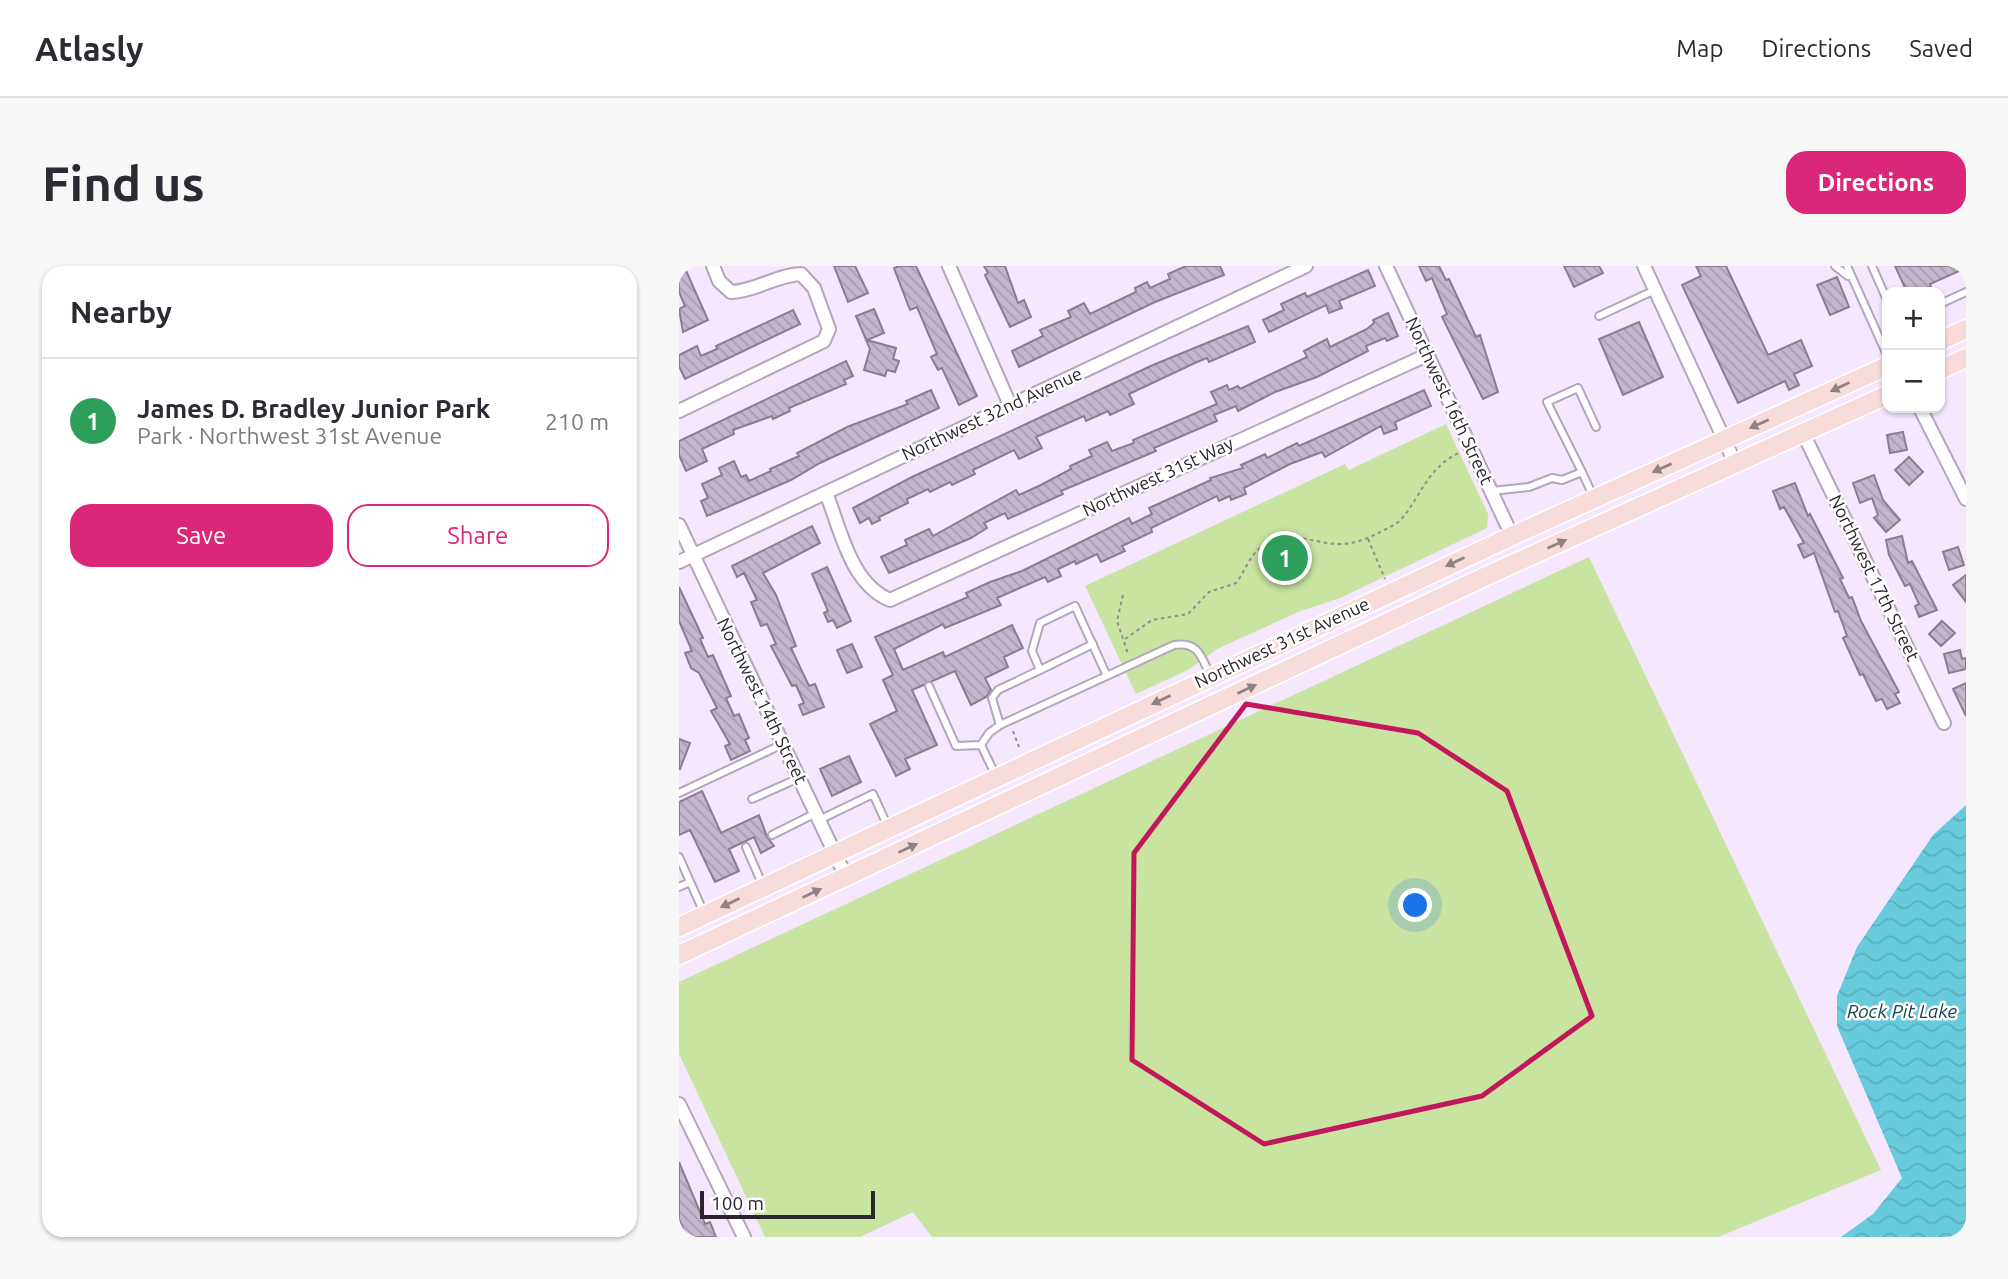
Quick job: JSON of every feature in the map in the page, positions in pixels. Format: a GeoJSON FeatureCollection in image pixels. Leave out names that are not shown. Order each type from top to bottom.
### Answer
{"type":"FeatureCollection","features":[{"type":"Feature","properties":{"kind":"main road"},"geometry":{"type":"LineString","coordinates":[[1945,339],[1966,329]]}},
{"type":"Feature","properties":{"kind":"main road"},"geometry":{"type":"LineString","coordinates":[[1945,368],[1966,358]]}},
{"type":"Feature","properties":{"kind":"main road","name":"Northwest 31st Avenue"},"geometry":{"type":"LineString","coordinates":[[679,927],[1512,536],[1882,368]]}},
{"type":"Feature","properties":{"kind":"main road","name":"Northwest 31st Avenue"},"geometry":{"type":"LineString","coordinates":[[679,955],[1495,572],[1882,397]]}},
{"type":"Feature","properties":{"kind":"main road"},"geometry":{"type":"LineString","coordinates":[[1495,572],[1507,560],[1512,536]]}},
{"type":"Feature","properties":{"kind":"street"},"geometry":{"type":"LineString","coordinates":[[679,411],[824,341],[829,329],[814,288],[801,274],[789,275],[747,291],[730,292],[719,281],[713,266]]}},
{"type":"Feature","properties":{"kind":"street"},"geometry":{"type":"LineString","coordinates":[[949,266],[1010,405]]}},
{"type":"Feature","properties":{"kind":"street","name":"Northwest 32nd Avenue"},"geometry":{"type":"LineString","coordinates":[[679,562],[1306,266]]}},
{"type":"Feature","properties":{"kind":"street","name":"Northwest 16th Street"},"geometry":{"type":"LineString","coordinates":[[1386,266],[1512,536]]}},
{"type":"Feature","properties":{"kind":"street"},"geometry":{"type":"LineString","coordinates":[[1647,267],[1655,290],[1735,463]]}},
{"type":"Feature","properties":{"kind":"street","name":"Northwest 31st Way"},"geometry":{"type":"LineString","coordinates":[[826,493],[857,572],[871,592],[890,600],[1427,355]]}},
{"type":"Feature","properties":{"kind":"street"},"geometry":{"type":"LineString","coordinates":[[1923,413],[1966,499]]}},
{"type":"Feature","properties":{"kind":"street","name":"Northwest 17th Street"},"geometry":{"type":"LineString","coordinates":[[1803,433],[1944,723]]}},
{"type":"Feature","properties":{"kind":"street","name":"Northwest 14th Street"},"geometry":{"type":"LineString","coordinates":[[679,525],[846,877]]}},
{"type":"Feature","properties":{"kind":"street"},"geometry":{"type":"LineString","coordinates":[[681,1113],[744,1237]]}},
{"type":"Feature","properties":{"kind":"lane"},"geometry":{"type":"LineString","coordinates":[[1835,266],[1844,271],[1856,286]]}},
{"type":"Feature","properties":{"kind":"lane"},"geometry":{"type":"LineString","coordinates":[[1847,266],[1885,350]]}},
{"type":"Feature","properties":{"kind":"lane"},"geometry":{"type":"LineString","coordinates":[[1872,266],[1882,289]]}},
{"type":"Feature","properties":{"kind":"lane"},"geometry":{"type":"LineString","coordinates":[[1599,316],[1655,290]]}},
{"type":"Feature","properties":{"kind":"lane"},"geometry":{"type":"LineString","coordinates":[[1945,302],[1966,292]]}},
{"type":"Feature","properties":{"kind":"lane"},"geometry":{"type":"LineString","coordinates":[[1594,498],[1547,402],[1578,388],[1596,427]]}},
{"type":"Feature","properties":{"kind":"lane"},"geometry":{"type":"LineString","coordinates":[[1492,491],[1529,487],[1582,472]]}},
{"type":"Feature","properties":{"kind":"lane"},"geometry":{"type":"LineString","coordinates":[[1040,670],[1032,651],[1040,623],[1075,606],[1107,676]]}},
{"type":"Feature","properties":{"kind":"lane"},"geometry":{"type":"LineString","coordinates":[[981,745],[989,733],[1000,725],[1174,645],[1188,643],[1197,649],[1211,677]]}},
{"type":"Feature","properties":{"kind":"lane"},"geometry":{"type":"LineString","coordinates":[[1000,725],[992,698],[998,690],[1093,645]]}},
{"type":"Feature","properties":{"kind":"lane"},"geometry":{"type":"LineString","coordinates":[[929,686],[956,746],[981,745]]}},
{"type":"Feature","properties":{"kind":"lane"},"geometry":{"type":"LineString","coordinates":[[679,793],[783,744]]}},
{"type":"Feature","properties":{"kind":"lane"},"geometry":{"type":"LineString","coordinates":[[981,745],[997,778]]}},
{"type":"Feature","properties":{"kind":"lane"},"geometry":{"type":"LineString","coordinates":[[752,799],[799,778]]}},
{"type":"Feature","properties":{"kind":"lane"},"geometry":{"type":"LineString","coordinates":[[772,835],[873,794],[889,829]]}},
{"type":"Feature","properties":{"kind":"lane"},"geometry":{"type":"LineString","coordinates":[[746,847],[764,887]]}},
{"type":"Feature","properties":{"kind":"lane"},"geometry":{"type":"LineString","coordinates":[[679,857],[705,915]]}},
{"type":"Feature","properties":{"kind":"lane"},"geometry":{"type":"LineString","coordinates":[[679,887],[690,882]]}},
{"type":"Feature","properties":{"kind":"path"},"geometry":{"type":"LineString","coordinates":[[1125,639],[1152,620],[1188,614],[1209,592],[1235,583],[1251,557],[1278,538],[1298,536],[1333,544],[1368,539],[1396,524],[1435,469],[1462,451]]}},
{"type":"Feature","properties":{"kind":"path"},"geometry":{"type":"LineString","coordinates":[[1368,539],[1386,580]]}},
{"type":"Feature","properties":{"kind":"path"},"geometry":{"type":"LineString","coordinates":[[1123,596],[1118,621],[1130,659]]}},
{"type":"Feature","properties":{"kind":"path"},"geometry":{"type":"LineString","coordinates":[[1013,731],[1019,747]]}},
{"type":"Feature","properties":{"kind":"highlighted area"},"geometry":{"type":"Polygon","coordinates":[[[1246,704],[1418,733],[1507,791],[1592,1016],[1482,1096],[1264,1144],[1132,1060],[1134,853],[1246,704]]]}},
{"type":"Feature","properties":{"kind":"green space"},"geometry":{"type":"Polygon","coordinates":[[[1446,424],[1488,514],[1487,528],[1340,598],[1298,612],[1217,649],[1188,670],[1136,694],[1085,586],[1345,464],[1349,470],[1446,424]]]}},
{"type":"Feature","properties":{"kind":"green space"},"geometry":{"type":"Polygon","coordinates":[[[1589,557],[1881,1170],[1718,1237],[932,1237],[913,1212],[860,1237],[765,1237],[679,1054],[679,982],[1589,557]]]}},
{"type":"Feature","properties":{"kind":"water","name":"Rock Pit Lake"},"geometry":{"type":"Polygon","coordinates":[[[1966,805],[1966,1237],[1841,1237],[1873,1214],[1902,1178],[1837,1026],[1837,996],[1857,947],[1933,835],[1966,805]]]}},
{"type":"Feature","properties":{"kind":"building"},"geometry":{"type":"Polygon","coordinates":[[[679,266],[684,266],[708,320],[683,332],[679,309],[685,306],[679,292],[679,266]]]}},
{"type":"Feature","properties":{"kind":"building"},"geometry":{"type":"Polygon","coordinates":[[[834,266],[855,266],[868,293],[848,302],[834,266]]]}},
{"type":"Feature","properties":{"kind":"building"},"geometry":{"type":"Polygon","coordinates":[[[916,266],[977,396],[959,405],[942,368],[938,370],[931,357],[937,354],[917,307],[910,310],[894,268],[916,266]]]}},
{"type":"Feature","properties":{"kind":"building"},"geometry":{"type":"Polygon","coordinates":[[[984,266],[1005,266],[1018,303],[1024,300],[1031,317],[1010,327],[985,275],[988,273],[984,266]]]}},
{"type":"Feature","properties":{"kind":"building"},"geometry":{"type":"Polygon","coordinates":[[[1186,266],[1220,266],[1224,275],[1155,302],[1019,367],[1012,351],[1043,336],[1040,330],[1071,317],[1068,311],[1084,303],[1090,314],[1136,292],[1135,288],[1147,282],[1150,288],[1170,279],[1168,274],[1186,266]]]}},
{"type":"Feature","properties":{"kind":"building"},"geometry":{"type":"Polygon","coordinates":[[[1419,266],[1439,266],[1446,280],[1449,279],[1476,337],[1480,335],[1498,392],[1483,399],[1442,317],[1447,314],[1432,278],[1426,281],[1419,266]]]}},
{"type":"Feature","properties":{"kind":"building"},"geometry":{"type":"Polygon","coordinates":[[[1564,266],[1599,266],[1603,273],[1574,287],[1564,266]]]}},
{"type":"Feature","properties":{"kind":"building"},"geometry":{"type":"Polygon","coordinates":[[[1696,266],[1726,266],[1768,355],[1801,340],[1812,366],[1794,374],[1799,385],[1789,390],[1785,381],[1738,403],[1682,285],[1701,276],[1696,266]]]}},
{"type":"Feature","properties":{"kind":"building"},"geometry":{"type":"Polygon","coordinates":[[[1895,266],[1966,266],[1930,284],[1931,287],[1905,287],[1895,266]]]}},
{"type":"Feature","properties":{"kind":"building"},"geometry":{"type":"Polygon","coordinates":[[[1368,270],[1375,286],[1339,301],[1342,308],[1329,313],[1326,305],[1269,332],[1263,320],[1284,310],[1281,304],[1305,293],[1307,297],[1368,270]]]}},
{"type":"Feature","properties":{"kind":"building"},"geometry":{"type":"Polygon","coordinates":[[[1837,277],[1849,307],[1830,315],[1817,285],[1837,277]]]}},
{"type":"Feature","properties":{"kind":"building"},"geometry":{"type":"Polygon","coordinates":[[[874,309],[884,333],[867,340],[896,348],[893,359],[899,361],[895,372],[887,370],[885,376],[864,370],[870,349],[856,316],[874,309]]]}},
{"type":"Feature","properties":{"kind":"building"},"geometry":{"type":"Polygon","coordinates":[[[793,310],[800,324],[685,379],[679,366],[679,355],[697,346],[701,356],[717,349],[716,346],[793,310]]]}},
{"type":"Feature","properties":{"kind":"building"},"geometry":{"type":"Polygon","coordinates":[[[1388,313],[1398,336],[1366,346],[1368,351],[1317,377],[1275,392],[1238,411],[1236,406],[1214,415],[1217,421],[1154,448],[1156,451],[1061,491],[1063,494],[1008,519],[1005,513],[984,523],[987,528],[971,538],[889,573],[881,557],[907,545],[905,540],[929,529],[933,536],[1016,490],[1019,495],[1041,485],[1071,469],[1070,466],[1092,456],[1089,450],[1107,442],[1112,451],[1217,404],[1211,392],[1227,385],[1229,390],[1238,386],[1240,389],[1307,357],[1304,351],[1327,339],[1330,347],[1367,329],[1374,323],[1373,320],[1388,313]]]}},
{"type":"Feature","properties":{"kind":"building"},"geometry":{"type":"Polygon","coordinates":[[[1639,322],[1663,377],[1623,395],[1599,339],[1639,322]]]}},
{"type":"Feature","properties":{"kind":"building"},"geometry":{"type":"Polygon","coordinates":[[[1248,326],[1255,342],[1209,362],[1207,358],[1197,362],[1129,394],[1134,404],[1110,415],[1108,411],[1086,421],[1084,416],[1036,437],[1042,448],[1019,459],[1014,450],[973,470],[975,474],[952,485],[950,482],[907,499],[908,503],[879,517],[880,520],[872,524],[869,518],[860,523],[853,508],[912,477],[1153,365],[1248,326]]]}},
{"type":"Feature","properties":{"kind":"building"},"geometry":{"type":"Polygon","coordinates":[[[846,361],[853,376],[844,380],[846,384],[789,408],[790,411],[773,419],[772,416],[733,430],[734,434],[702,449],[707,461],[686,471],[679,455],[679,441],[846,361]]]}},
{"type":"Feature","properties":{"kind":"building"},"geometry":{"type":"Polygon","coordinates":[[[931,390],[939,408],[820,463],[791,480],[707,516],[701,501],[708,498],[702,484],[722,475],[719,468],[734,461],[741,477],[746,475],[749,481],[799,456],[797,453],[847,427],[908,404],[906,401],[931,390]]]}},
{"type":"Feature","properties":{"kind":"building"},"geometry":{"type":"Polygon","coordinates":[[[1424,390],[1431,406],[1395,422],[1397,429],[1384,434],[1381,426],[1325,457],[1322,452],[1290,464],[1244,488],[1246,494],[1219,501],[1217,496],[1151,528],[1152,532],[1122,546],[1125,551],[1101,562],[1097,554],[1076,564],[1075,561],[1058,569],[1061,576],[1048,582],[1045,577],[997,598],[1001,605],[945,628],[943,624],[894,649],[903,670],[943,652],[945,657],[1012,625],[1023,648],[1004,657],[1008,667],[985,678],[991,690],[986,697],[971,705],[955,671],[912,690],[937,745],[905,759],[910,769],[896,776],[870,724],[897,711],[883,680],[893,675],[875,637],[968,597],[966,593],[1022,571],[1129,518],[1132,524],[1152,514],[1149,508],[1211,480],[1210,478],[1243,468],[1241,465],[1265,454],[1267,458],[1297,443],[1299,446],[1424,390]]]}},
{"type":"Feature","properties":{"kind":"building"},"geometry":{"type":"Polygon","coordinates":[[[1903,432],[1907,450],[1890,453],[1887,435],[1903,432]]]}},
{"type":"Feature","properties":{"kind":"building"},"geometry":{"type":"Polygon","coordinates":[[[1909,457],[1923,472],[1909,485],[1895,470],[1909,457]]]}},
{"type":"Feature","properties":{"kind":"building"},"geometry":{"type":"Polygon","coordinates":[[[1874,475],[1883,500],[1900,520],[1886,532],[1874,518],[1878,515],[1872,498],[1860,503],[1853,483],[1874,475]]]}},
{"type":"Feature","properties":{"kind":"building"},"geometry":{"type":"Polygon","coordinates":[[[1795,483],[1808,516],[1810,514],[1843,578],[1840,579],[1849,598],[1852,597],[1861,621],[1899,692],[1895,694],[1900,703],[1887,709],[1882,699],[1876,701],[1863,674],[1860,675],[1843,638],[1847,636],[1838,611],[1835,612],[1814,553],[1804,558],[1798,545],[1804,543],[1784,507],[1780,509],[1773,491],[1795,483]]]}},
{"type":"Feature","properties":{"kind":"building"},"geometry":{"type":"Polygon","coordinates":[[[812,526],[820,543],[763,573],[776,595],[796,646],[791,648],[809,686],[815,684],[824,707],[803,715],[799,705],[804,703],[796,685],[792,686],[771,646],[776,644],[767,624],[761,626],[751,602],[757,600],[744,573],[737,577],[732,566],[812,526]]]}},
{"type":"Feature","properties":{"kind":"building"},"geometry":{"type":"Polygon","coordinates":[[[1902,536],[1908,563],[1912,561],[1937,610],[1919,617],[1915,606],[1919,604],[1910,584],[1905,586],[1889,555],[1886,540],[1902,536]]]}},
{"type":"Feature","properties":{"kind":"building"},"geometry":{"type":"Polygon","coordinates":[[[1958,547],[1964,565],[1949,570],[1943,552],[1958,547]]]}},
{"type":"Feature","properties":{"kind":"building"},"geometry":{"type":"Polygon","coordinates":[[[827,567],[851,621],[837,628],[833,620],[828,622],[824,613],[828,611],[812,574],[827,567]]]}},
{"type":"Feature","properties":{"kind":"building"},"geometry":{"type":"Polygon","coordinates":[[[1966,575],[1966,602],[1953,585],[1966,575]]]}},
{"type":"Feature","properties":{"kind":"building"},"geometry":{"type":"Polygon","coordinates":[[[679,587],[703,638],[700,639],[708,657],[713,655],[731,696],[726,698],[734,716],[739,714],[749,738],[745,740],[750,751],[731,760],[725,746],[730,744],[711,711],[717,708],[699,673],[691,668],[685,653],[692,651],[679,621],[679,587]]]}},
{"type":"Feature","properties":{"kind":"building"},"geometry":{"type":"Polygon","coordinates":[[[1942,621],[1955,633],[1941,646],[1929,634],[1942,621]]]}},
{"type":"Feature","properties":{"kind":"building"},"geometry":{"type":"Polygon","coordinates":[[[852,644],[862,667],[847,673],[837,650],[852,644]]]}},
{"type":"Feature","properties":{"kind":"building"},"geometry":{"type":"Polygon","coordinates":[[[1960,650],[1962,659],[1966,658],[1966,669],[1949,673],[1944,654],[1960,650]]]}},
{"type":"Feature","properties":{"kind":"building"},"geometry":{"type":"Polygon","coordinates":[[[1966,683],[1966,716],[1953,689],[1966,683]]]}},
{"type":"Feature","properties":{"kind":"building"},"geometry":{"type":"Polygon","coordinates":[[[679,739],[690,743],[680,769],[679,769],[679,739]]]}},
{"type":"Feature","properties":{"kind":"building"},"geometry":{"type":"Polygon","coordinates":[[[849,756],[861,782],[832,796],[820,769],[849,756]]]}},
{"type":"Feature","properties":{"kind":"building"},"geometry":{"type":"Polygon","coordinates":[[[702,791],[721,833],[759,815],[767,837],[774,846],[761,853],[754,837],[729,849],[739,871],[715,882],[690,830],[679,835],[679,802],[702,791]]]}},
{"type":"Feature","properties":{"kind":"building"},"geometry":{"type":"Polygon","coordinates":[[[679,1162],[705,1224],[710,1222],[716,1237],[686,1237],[679,1219],[679,1162]]]}},
{"type":"Feature","properties":{"kind":"place","name":"James D. Bradley Junior Park"},"geometry":{"type":"Point","coordinates":[1285,558]}}]}
